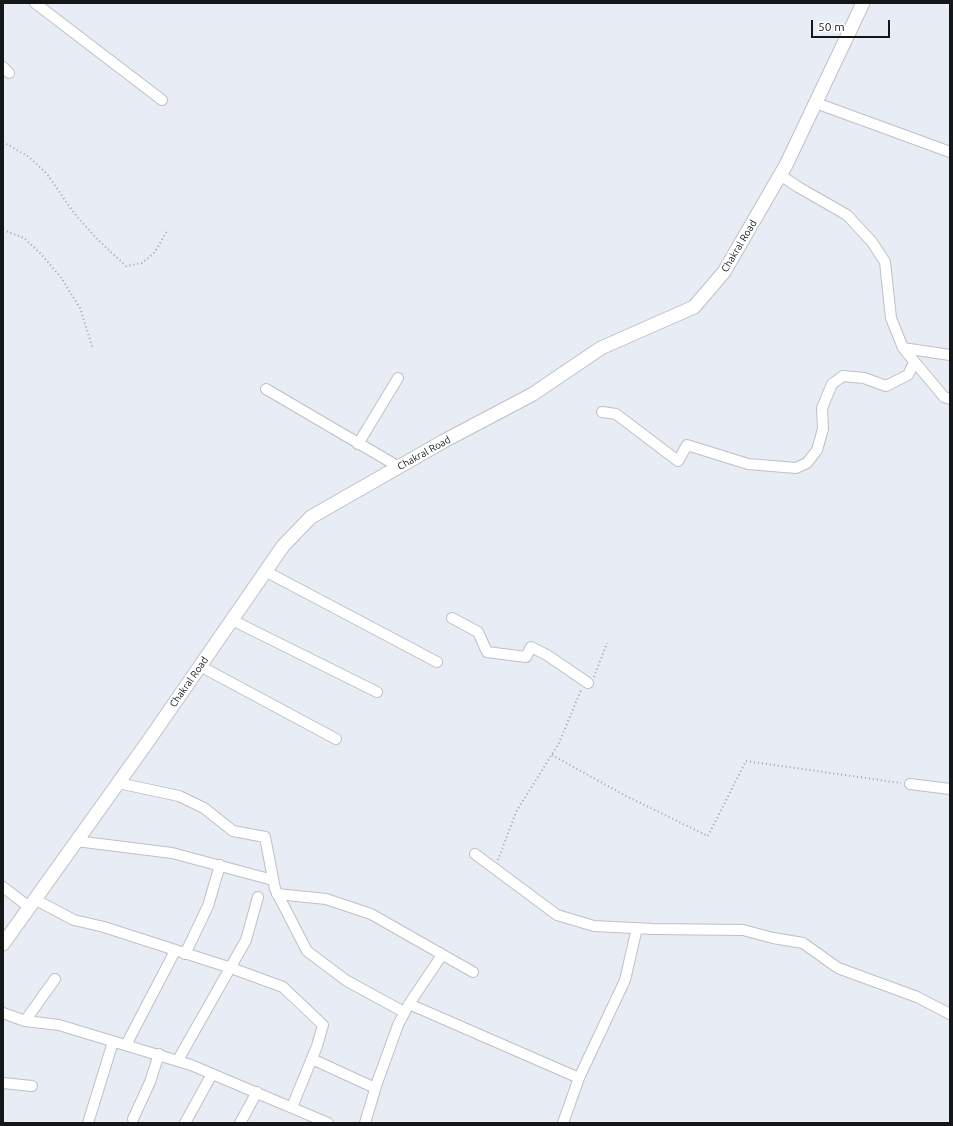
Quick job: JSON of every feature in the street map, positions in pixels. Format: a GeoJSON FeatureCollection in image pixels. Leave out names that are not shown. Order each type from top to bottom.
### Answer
{"type":"FeatureCollection","features":[{"type":"Feature","properties":{"kind":"street"},"geometry":{"type":"LineString","coordinates":[[35,3],[162,100]]}},
{"type":"Feature","properties":{"kind":"street","name":"Chakral Road"},"geometry":{"type":"LineString","coordinates":[[3,944],[118,783],[282,546],[311,517],[533,394],[600,348],[694,307],[724,272],[780,174],[816,103],[863,3]]}},
{"type":"Feature","properties":{"kind":"street"},"geometry":{"type":"LineString","coordinates":[[816,103],[950,152]]}},
{"type":"Feature","properties":{"kind":"street"},"geometry":{"type":"LineString","coordinates":[[780,174],[798,187],[846,214],[872,242],[885,262],[891,318],[903,348],[944,397],[950,399]]}},
{"type":"Feature","properties":{"kind":"street"},"geometry":{"type":"LineString","coordinates":[[903,348],[950,355]]}},
{"type":"Feature","properties":{"kind":"street"},"geometry":{"type":"LineString","coordinates":[[602,412],[616,414],[678,461],[687,445],[748,464],[796,468],[807,463],[817,450],[823,429],[822,408],[832,384],[843,376],[864,378],[886,386],[908,375],[914,363]]}},
{"type":"Feature","properties":{"kind":"street"},"geometry":{"type":"LineString","coordinates":[[358,444],[398,378]]}},
{"type":"Feature","properties":{"kind":"street"},"geometry":{"type":"LineString","coordinates":[[266,389],[399,467]]}},
{"type":"Feature","properties":{"kind":"street"},"geometry":{"type":"LineString","coordinates":[[265,571],[437,662]]}},
{"type":"Feature","properties":{"kind":"street"},"geometry":{"type":"LineString","coordinates":[[452,618],[478,632],[487,652],[526,657],[531,647],[547,655],[588,683]]}},
{"type":"Feature","properties":{"kind":"street"},"geometry":{"type":"LineString","coordinates":[[232,620],[377,692]]}},
{"type":"Feature","properties":{"kind":"street"},"geometry":{"type":"LineString","coordinates":[[200,666],[336,739]]}},
{"type":"Feature","properties":{"kind":"street"},"geometry":{"type":"LineString","coordinates":[[118,783],[179,796],[204,808],[233,830],[265,838],[277,894],[307,951],[348,981],[406,1008],[579,1078]]}},
{"type":"Feature","properties":{"kind":"street"},"geometry":{"type":"LineString","coordinates":[[910,784],[950,789]]}},
{"type":"Feature","properties":{"kind":"street"},"geometry":{"type":"LineString","coordinates":[[76,841],[172,853],[273,880]]}},
{"type":"Feature","properties":{"kind":"street"},"geometry":{"type":"LineString","coordinates":[[475,854],[557,915],[594,926],[743,930],[773,938],[803,943],[838,968],[918,997],[950,1014]]}},
{"type":"Feature","properties":{"kind":"street"},"geometry":{"type":"LineString","coordinates":[[185,954],[208,906],[220,865]]}},
{"type":"Feature","properties":{"kind":"street"},"geometry":{"type":"LineString","coordinates":[[3,887],[32,903],[74,920],[231,968],[283,987],[323,1025],[312,1059],[292,1107]]}},
{"type":"Feature","properties":{"kind":"street"},"geometry":{"type":"LineString","coordinates":[[277,894],[326,899],[371,914],[473,972]]}},
{"type":"Feature","properties":{"kind":"street"},"geometry":{"type":"LineString","coordinates":[[178,1060],[246,940],[258,897]]}},
{"type":"Feature","properties":{"kind":"street"},"geometry":{"type":"LineString","coordinates":[[563,1123],[579,1078],[624,980],[637,928]]}},
{"type":"Feature","properties":{"kind":"street"},"geometry":{"type":"LineString","coordinates":[[126,1045],[175,951]]}},
{"type":"Feature","properties":{"kind":"street"},"geometry":{"type":"LineString","coordinates":[[365,1123],[375,1088],[394,1034],[406,1008],[442,955]]}},
{"type":"Feature","properties":{"kind":"street"},"geometry":{"type":"LineString","coordinates":[[25,1021],[55,979]]}},
{"type":"Feature","properties":{"kind":"street"},"geometry":{"type":"LineString","coordinates":[[935,1006],[950,1007]]}},
{"type":"Feature","properties":{"kind":"street"},"geometry":{"type":"LineString","coordinates":[[3,1012],[25,1021],[59,1025],[178,1060],[328,1123]]}},
{"type":"Feature","properties":{"kind":"street"},"geometry":{"type":"LineString","coordinates":[[88,1123],[113,1042]]}},
{"type":"Feature","properties":{"kind":"street"},"geometry":{"type":"LineString","coordinates":[[133,1119],[150,1082],[159,1054]]}},
{"type":"Feature","properties":{"kind":"street"},"geometry":{"type":"LineString","coordinates":[[312,1059],[375,1088]]}},
{"type":"Feature","properties":{"kind":"street"},"geometry":{"type":"LineString","coordinates":[[185,1123],[212,1074]]}},
{"type":"Feature","properties":{"kind":"street"},"geometry":{"type":"LineString","coordinates":[[3,1083],[32,1086]]}},
{"type":"Feature","properties":{"kind":"street"},"geometry":{"type":"LineString","coordinates":[[240,1123],[257,1092]]}},
{"type":"Feature","properties":{"kind":"path"},"geometry":{"type":"LineString","coordinates":[[3,142],[29,157],[47,174],[74,213],[97,239],[126,266],[142,263],[155,252],[166,231]]}},
{"type":"Feature","properties":{"kind":"path"},"geometry":{"type":"LineString","coordinates":[[3,230],[24,238],[40,253],[60,276],[80,308],[93,349]]}},
{"type":"Feature","properties":{"kind":"path"},"geometry":{"type":"LineString","coordinates":[[495,868],[507,841],[516,812],[559,743],[581,690],[595,676],[607,643]]}},
{"type":"Feature","properties":{"kind":"path"},"geometry":{"type":"LineString","coordinates":[[552,755],[626,796],[708,836],[746,761],[910,784]]}}]}
